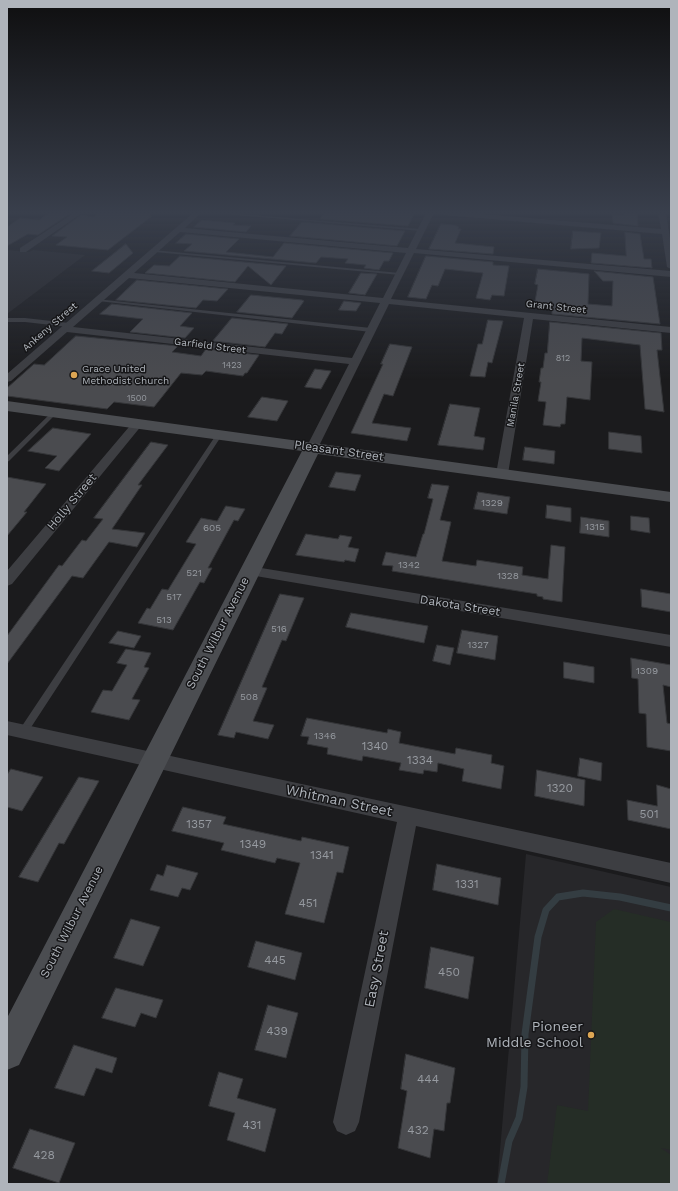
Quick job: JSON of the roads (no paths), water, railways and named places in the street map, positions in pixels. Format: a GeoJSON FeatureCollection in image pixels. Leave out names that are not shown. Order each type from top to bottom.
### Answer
{"type":"FeatureCollection","features":[{"type":"Feature","properties":{"kind":"main road","name":"Pleasant Street"},"geometry":{"type":"LineString","coordinates":[[7,406],[671,497]]}},
{"type":"Feature","properties":{"kind":"main road","name":"South Wilbur Avenue"},"geometry":{"type":"LineString","coordinates":[[7,1053],[153,760],[312,448]]}},
{"type":"Feature","properties":{"kind":"street","name":"Ankeny Street"},"geometry":{"type":"LineString","coordinates":[[7,379],[135,269]]}},
{"type":"Feature","properties":{"kind":"street","name":"South Wilbur Avenue"},"geometry":{"type":"LineString","coordinates":[[312,448],[403,269]]}},
{"type":"Feature","properties":{"kind":"street"},"geometry":{"type":"LineString","coordinates":[[610,269],[671,274]]}},
{"type":"Feature","properties":{"kind":"street","name":"Grant Street"},"geometry":{"type":"LineString","coordinates":[[128,275],[671,330]]}},
{"type":"Feature","properties":{"kind":"street","name":"Manila Street"},"geometry":{"type":"LineString","coordinates":[[502,474],[529,316]]}},
{"type":"Feature","properties":{"kind":"street","name":"Garfield Street"},"geometry":{"type":"LineString","coordinates":[[67,327],[356,362]]}},
{"type":"Feature","properties":{"kind":"street","name":"Holly Street"},"geometry":{"type":"LineString","coordinates":[[7,581],[138,423]]}},
{"type":"Feature","properties":{"kind":"street","name":"Dakota Street"},"geometry":{"type":"LineString","coordinates":[[249,571],[671,641]]}},
{"type":"Feature","properties":{"kind":"street","name":"Whitman Street"},"geometry":{"type":"LineString","coordinates":[[15,730],[671,873]]}},
{"type":"Feature","properties":{"kind":"street","name":"Easy Street"},"geometry":{"type":"LineString","coordinates":[[346,1122],[408,816]]}},
{"type":"Feature","properties":{"kind":"lane"},"geometry":{"type":"LineString","coordinates":[[342,269],[400,274]]}},
{"type":"Feature","properties":{"kind":"lane"},"geometry":{"type":"LineString","coordinates":[[98,300],[371,330]]}},
{"type":"Feature","properties":{"kind":"lane"},"geometry":{"type":"LineString","coordinates":[[7,320],[25,320],[67,327]]}},
{"type":"Feature","properties":{"kind":"lane"},"geometry":{"type":"LineString","coordinates":[[7,460],[55,412]]}},
{"type":"Feature","properties":{"kind":"lane"},"geometry":{"type":"LineString","coordinates":[[15,730],[219,435]]}},
{"type":"Feature","properties":{"kind":"waterway"},"geometry":{"type":"LineString","coordinates":[[501,1184],[509,1141],[519,1118],[524,1087],[525,1034],[538,937],[546,910],[558,897],[583,893],[620,897],[671,908]]}},
{"type":"Feature","properties":{"kind":"place","name":"Grace United Methodist Church"},"geometry":{"type":"Point","coordinates":[74,375]}},
{"type":"Feature","properties":{"kind":"place","name":"Pioneer Middle School"},"geometry":{"type":"Point","coordinates":[591,1035]}}]}
